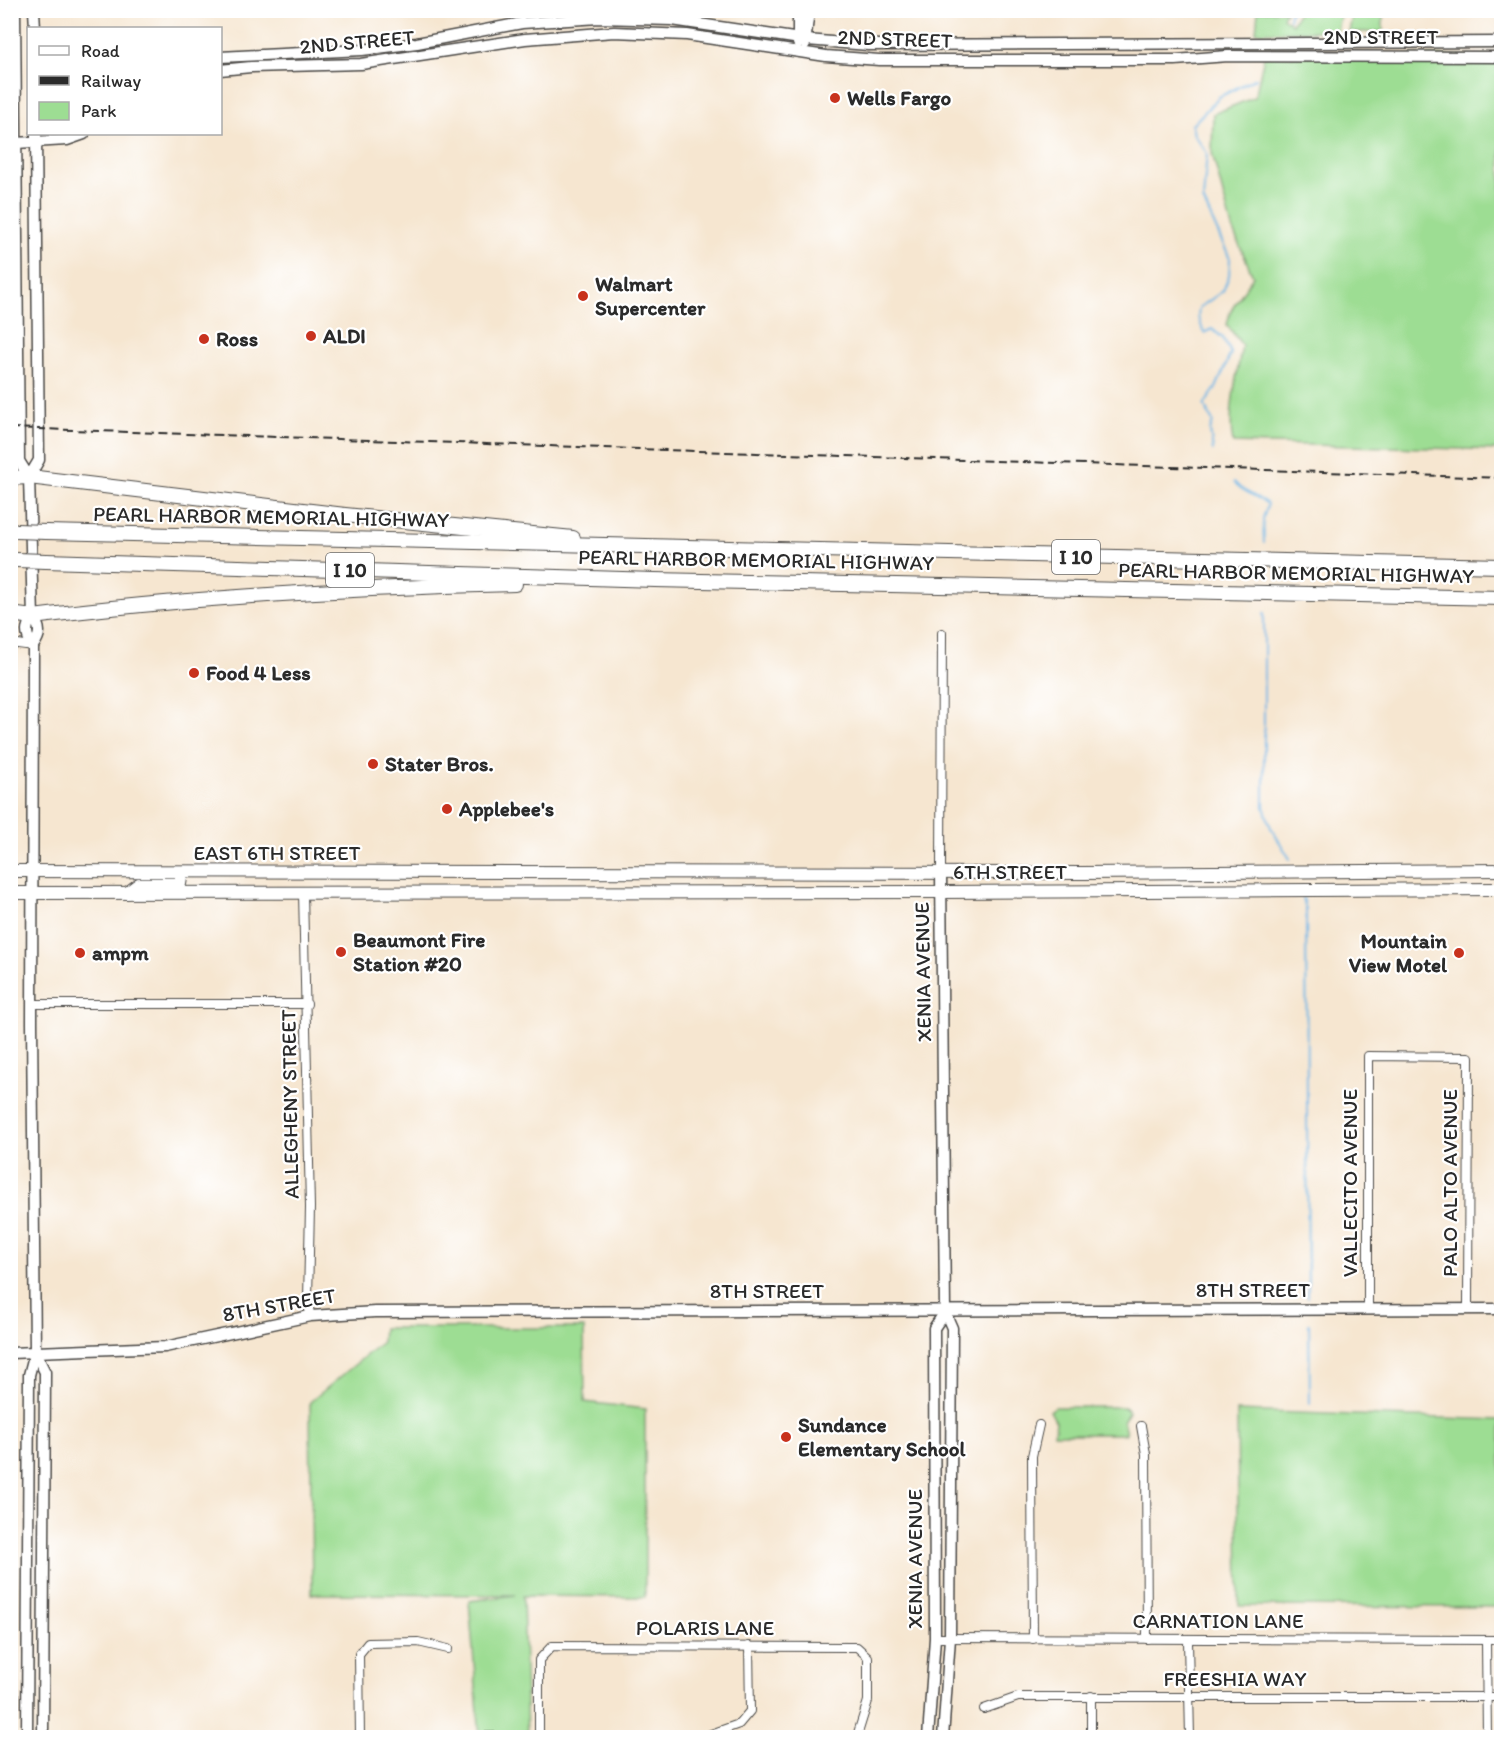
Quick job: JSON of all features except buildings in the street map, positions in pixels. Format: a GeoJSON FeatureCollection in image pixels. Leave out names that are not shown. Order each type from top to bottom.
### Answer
{"type":"FeatureCollection","features":[{"type":"Feature","properties":{"kind":"highway"},"geometry":{"type":"LineString","coordinates":[[10,478],[29,477],[650,548]]}},
{"type":"Feature","properties":{"kind":"highway","name":"PEARL HARBOR MEMORIAL HIGHWAY"},"geometry":{"type":"LineString","coordinates":[[13,531],[650,548],[1502,566]]}},
{"type":"Feature","properties":{"kind":"highway","name":"PEARL HARBOR MEMORIAL HIGHWAY"},"geometry":{"type":"LineString","coordinates":[[13,560],[655,580],[1502,598]]}},
{"type":"Feature","properties":{"kind":"highway"},"geometry":{"type":"LineString","coordinates":[[10,614],[33,617],[189,599],[310,591],[655,580]]}},
{"type":"Feature","properties":{"kind":"main road","name":"6TH STREET"},"geometry":{"type":"LineString","coordinates":[[522,872],[1502,870]]}},
{"type":"Feature","properties":{"kind":"main road","name":"EAST 6TH STREET"},"geometry":{"type":"LineString","coordinates":[[10,871],[522,872]]}},
{"type":"Feature","properties":{"kind":"main road"},"geometry":{"type":"LineString","coordinates":[[1369,871],[1369,889]]}},
{"type":"Feature","properties":{"kind":"main road"},"geometry":{"type":"LineString","coordinates":[[127,893],[139,884],[180,884],[182,872]]}},
{"type":"Feature","properties":{"kind":"main road","name":"6TH STREET"},"geometry":{"type":"LineString","coordinates":[[519,892],[1502,889]]}},
{"type":"Feature","properties":{"kind":"main road","name":"EAST 6TH STREET"},"geometry":{"type":"LineString","coordinates":[[10,893],[519,892]]}},
{"type":"Feature","properties":{"kind":"street"},"geometry":{"type":"LineString","coordinates":[[15,10],[20,461],[29,477],[33,617],[27,625],[27,638],[33,646],[32,1004],[35,1352],[29,1375],[27,1737]]}},
{"type":"Feature","properties":{"kind":"street"},"geometry":{"type":"LineString","coordinates":[[34,10],[35,27]]}},
{"type":"Feature","properties":{"kind":"street"},"geometry":{"type":"LineString","coordinates":[[798,10],[802,39]]}},
{"type":"Feature","properties":{"kind":"street"},"geometry":{"type":"LineString","coordinates":[[800,52],[809,10]]}},
{"type":"Feature","properties":{"kind":"street"},"geometry":{"type":"LineString","coordinates":[[563,34],[598,26],[641,26],[644,18]]}},
{"type":"Feature","properties":{"kind":"street","name":"2ND STREET"},"geometry":{"type":"LineString","coordinates":[[222,57],[362,50],[426,42],[496,27],[575,19],[644,18],[704,23],[802,39],[868,45],[1502,42]]}},
{"type":"Feature","properties":{"kind":"street"},"geometry":{"type":"LineString","coordinates":[[420,57],[424,49],[429,46],[488,35],[496,27]]}},
{"type":"Feature","properties":{"kind":"street","name":"2ND STREET"},"geometry":{"type":"LineString","coordinates":[[222,70],[361,64],[563,34],[614,32],[687,35],[800,52],[879,60],[1175,60],[1228,56],[1502,57]]}},
{"type":"Feature","properties":{"kind":"street"},"geometry":{"type":"LineString","coordinates":[[293,67],[318,61],[361,58],[362,50]]}},
{"type":"Feature","properties":{"kind":"street"},"geometry":{"type":"LineString","coordinates":[[17,129],[27,128]]}},
{"type":"Feature","properties":{"kind":"street"},"geometry":{"type":"LineString","coordinates":[[16,143],[36,138],[66,140],[81,135]]}},
{"type":"Feature","properties":{"kind":"street"},"geometry":{"type":"LineString","coordinates":[[29,477],[39,460],[36,138]]}},
{"type":"Feature","properties":{"kind":"street","name":"XENIA AVENUE"},"geometry":{"type":"LineString","coordinates":[[942,633],[941,871],[945,1312],[952,1328],[950,1638],[943,1737]]}},
{"type":"Feature","properties":{"kind":"street"},"geometry":{"type":"LineString","coordinates":[[10,643],[33,646]]}},
{"type":"Feature","properties":{"kind":"street","name":"ALLEGHENY STREET"},"geometry":{"type":"LineString","coordinates":[[303,892],[307,1004],[310,1316]]}},
{"type":"Feature","properties":{"kind":"street"},"geometry":{"type":"LineString","coordinates":[[32,1004],[307,1004]]}},
{"type":"Feature","properties":{"kind":"street","name":"VALLECITO AVENUE"},"geometry":{"type":"LineString","coordinates":[[1368,1309],[1368,1056],[1469,1057]]}},
{"type":"Feature","properties":{"kind":"street","name":"PALO ALTO AVENUE"},"geometry":{"type":"LineString","coordinates":[[1468,1309],[1469,1057]]}},
{"type":"Feature","properties":{"kind":"street","name":"8TH STREET"},"geometry":{"type":"LineString","coordinates":[[10,1353],[165,1347],[310,1316],[375,1312],[1502,1309]]}},
{"type":"Feature","properties":{"kind":"street","name":"XENIA AVENUE"},"geometry":{"type":"LineString","coordinates":[[928,1737],[935,1638],[934,1328],[945,1312]]}},
{"type":"Feature","properties":{"kind":"street"},"geometry":{"type":"LineString","coordinates":[[35,1352],[45,1372],[43,1737]]}},
{"type":"Feature","properties":{"kind":"street"},"geometry":{"type":"LineString","coordinates":[[1033,1639],[1032,1456],[1039,1425]]}},
{"type":"Feature","properties":{"kind":"street"},"geometry":{"type":"LineString","coordinates":[[1141,1426],[1146,1454],[1147,1639]]}},
{"type":"Feature","properties":{"kind":"street","name":"CARNATION LANE"},"geometry":{"type":"LineString","coordinates":[[935,1638],[1502,1640]]}},
{"type":"Feature","properties":{"kind":"street"},"geometry":{"type":"LineString","coordinates":[[1188,1640],[1190,1737]]}},
{"type":"Feature","properties":{"kind":"street"},"geometry":{"type":"LineString","coordinates":[[1486,1640],[1487,1737]]}},
{"type":"Feature","properties":{"kind":"street"},"geometry":{"type":"LineString","coordinates":[[360,1737],[359,1654],[368,1643],[418,1642],[448,1649]]}},
{"type":"Feature","properties":{"kind":"street","name":"POLARIS LANE"},"geometry":{"type":"LineString","coordinates":[[539,1737],[539,1660],[552,1646],[857,1647],[868,1657],[868,1701],[858,1733]]}},
{"type":"Feature","properties":{"kind":"street"},"geometry":{"type":"LineString","coordinates":[[700,1737],[740,1724],[750,1711],[749,1646]]}},
{"type":"Feature","properties":{"kind":"street"},"geometry":{"type":"LineString","coordinates":[[1091,1696],[1091,1737]]}},
{"type":"Feature","properties":{"kind":"street","name":"FREESHIA WAY"},"geometry":{"type":"LineString","coordinates":[[984,1709],[1018,1697],[1502,1697]]}},
{"type":"Feature","properties":{"kind":"street"},"geometry":{"type":"LineString","coordinates":[[301,1737],[539,1737]]}},
{"type":"Feature","properties":{"kind":"green space"},"geometry":{"type":"Polygon","coordinates":[[[1258,11],[1286,11],[1283,17],[1292,24],[1299,11],[1341,11],[1337,31],[1256,32],[1258,11]]]}},
{"type":"Feature","properties":{"kind":"green space"},"geometry":{"type":"Polygon","coordinates":[[[1353,11],[1383,11],[1383,32],[1349,32],[1353,11]]]}},
{"type":"Feature","properties":{"kind":"green space"},"geometry":{"type":"Polygon","coordinates":[[[1264,56],[1501,56],[1501,450],[1233,443],[1232,406],[1242,345],[1227,325],[1230,312],[1253,276],[1232,228],[1212,153],[1213,114],[1255,97],[1264,56]]]}},
{"type":"Feature","properties":{"kind":"green space"},"geometry":{"type":"Polygon","coordinates":[[[383,1328],[584,1328],[585,1402],[645,1409],[645,1597],[523,1596],[527,1737],[480,1737],[469,1601],[515,1595],[312,1594],[310,1402],[382,1342],[383,1328]]]}},
{"type":"Feature","properties":{"kind":"green space"},"geometry":{"type":"Polygon","coordinates":[[[1055,1407],[1124,1407],[1129,1412],[1123,1421],[1126,1434],[1054,1434],[1056,1422],[1050,1411],[1055,1407]]]}},
{"type":"Feature","properties":{"kind":"green space"},"geometry":{"type":"Polygon","coordinates":[[[1237,1411],[1501,1420],[1501,1607],[1239,1606],[1237,1411]]]}},
{"type":"Feature","properties":{"kind":"waterway"},"geometry":{"type":"LineString","coordinates":[[1289,19],[1291,10]]}},
{"type":"Feature","properties":{"kind":"waterway"},"geometry":{"type":"LineString","coordinates":[[1213,450],[1210,431],[1213,422],[1204,405],[1216,388],[1231,353],[1223,338],[1212,329],[1204,333],[1198,317],[1199,308],[1223,291],[1229,276],[1230,259],[1203,200],[1207,153],[1194,135],[1192,125],[1219,97],[1256,78]]}},
{"type":"Feature","properties":{"kind":"waterway"},"geometry":{"type":"LineString","coordinates":[[1234,482],[1268,504],[1263,518],[1264,543]]}},
{"type":"Feature","properties":{"kind":"waterway"},"geometry":{"type":"LineString","coordinates":[[1264,613],[1264,807],[1271,828],[1290,859]]}},
{"type":"Feature","properties":{"kind":"waterway"},"geometry":{"type":"LineString","coordinates":[[1303,898],[1306,910],[1308,1298]]}},
{"type":"Feature","properties":{"kind":"waterway"},"geometry":{"type":"LineString","coordinates":[[1309,1324],[1310,1404]]}},
{"type":"Feature","properties":{"kind":"railway"},"geometry":{"type":"LineString","coordinates":[[10,428],[1502,478]]}},
{"type":"Feature","properties":{"kind":"place","name":"Wells Fargo"},"geometry":{"type":"Point","coordinates":[835,98]}},
{"type":"Feature","properties":{"kind":"place","name":"Walmart Supercenter"},"geometry":{"type":"Point","coordinates":[583,296]}},
{"type":"Feature","properties":{"kind":"place","name":"ALDI"},"geometry":{"type":"Point","coordinates":[311,336]}},
{"type":"Feature","properties":{"kind":"place","name":"Ross"},"geometry":{"type":"Point","coordinates":[204,339]}},
{"type":"Feature","properties":{"kind":"place","name":"Food 4 Less"},"geometry":{"type":"Point","coordinates":[194,673]}},
{"type":"Feature","properties":{"kind":"place","name":"Stater Bros."},"geometry":{"type":"Point","coordinates":[373,764]}},
{"type":"Feature","properties":{"kind":"place","name":"Applebee's"},"geometry":{"type":"Point","coordinates":[447,809]}},
{"type":"Feature","properties":{"kind":"place","name":"Beaumont Fire Station #20"},"geometry":{"type":"Point","coordinates":[341,952]}},
{"type":"Feature","properties":{"kind":"place","name":"ampm"},"geometry":{"type":"Point","coordinates":[80,953]}},
{"type":"Feature","properties":{"kind":"place","name":"Mountain View Motel"},"geometry":{"type":"Point","coordinates":[1459,953]}},
{"type":"Feature","properties":{"kind":"place","name":"Sundance Elementary School"},"geometry":{"type":"Point","coordinates":[786,1437]}}]}
